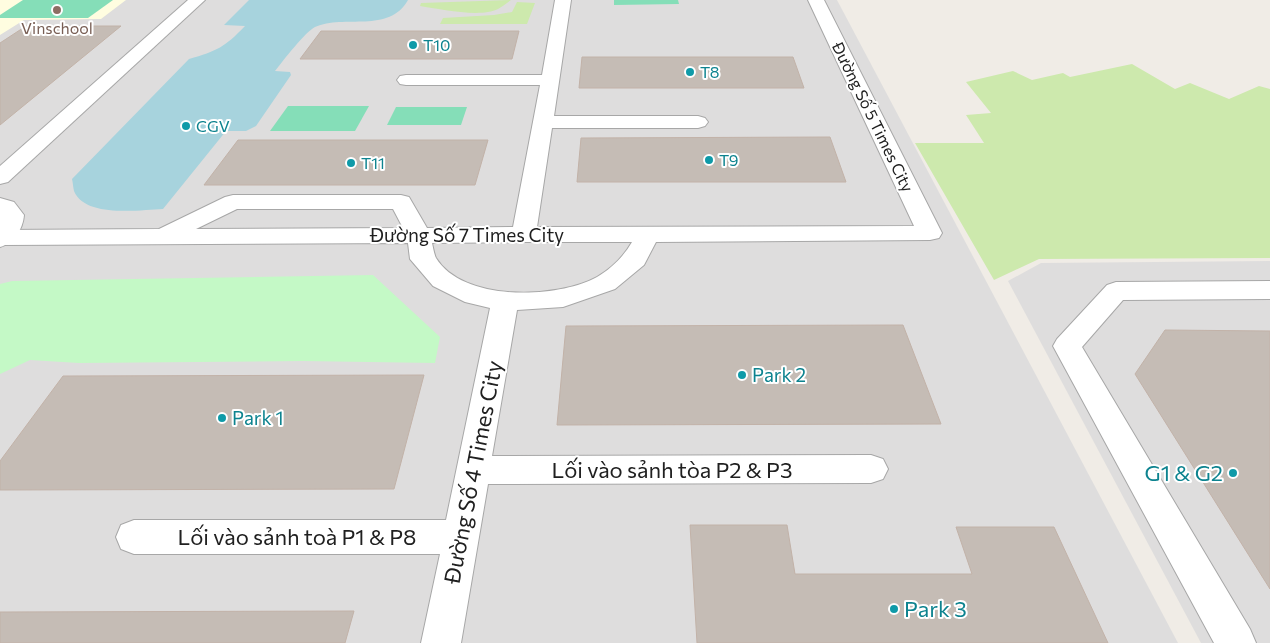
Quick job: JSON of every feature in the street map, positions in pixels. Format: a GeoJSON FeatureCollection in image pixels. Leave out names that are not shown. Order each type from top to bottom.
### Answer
{"type":"FeatureCollection","features":[{"type":"Feature","properties":{"kind":"street"},"geometry":{"type":"LineString","coordinates":[[0,177],[197,0]]}},
{"type":"Feature","properties":{"kind":"street"},"geometry":{"type":"LineString","coordinates":[[524,235],[563,0]]}},
{"type":"Feature","properties":{"kind":"street","name":"Đường Số 5 Times City"},"geometry":{"type":"LineString","coordinates":[[816,0],[930,233]]}},
{"type":"Feature","properties":{"kind":"street"},"geometry":{"type":"LineString","coordinates":[[406,80],[550,80]]}},
{"type":"Feature","properties":{"kind":"street"},"geometry":{"type":"LineString","coordinates":[[543,122],[698,122]]}},
{"type":"Feature","properties":{"kind":"street"},"geometry":{"type":"LineString","coordinates":[[160,237],[233,202],[401,202],[418,235],[423,259],[442,280],[474,296],[505,302],[563,298],[606,283],[635,260],[648,234]]}},
{"type":"Feature","properties":{"kind":"street"},"geometry":{"type":"LineString","coordinates":[[0,205],[6,207],[12,215],[11,225],[2,238]]}},
{"type":"Feature","properties":{"kind":"street","name":"Đường Số 7 Times City"},"geometry":{"type":"LineString","coordinates":[[2,238],[930,233]]}},
{"type":"Feature","properties":{"kind":"street"},"geometry":{"type":"LineString","coordinates":[[1236,643],[1066,346],[1116,291],[1270,290]]}},
{"type":"Feature","properties":{"kind":"street","name":"Đường Số 4 Times City"},"geometry":{"type":"LineString","coordinates":[[441,643],[505,302]]}},
{"type":"Feature","properties":{"kind":"street","name":"Lối vào sảnh tòa P2 & P3"},"geometry":{"type":"LineString","coordinates":[[473,470],[871,469]]}},
{"type":"Feature","properties":{"kind":"street","name":"Lối vào sảnh toà P1 & P8"},"geometry":{"type":"LineString","coordinates":[[134,537],[460,537]]}},
{"type":"Feature","properties":{"kind":"shaded area"},"geometry":{"type":"Polygon","coordinates":[[[0,0],[837,0],[1178,643],[0,643],[0,0]]]}},
{"type":"Feature","properties":{"kind":"shaded area","name":"Vinschool"},"geometry":{"type":"Polygon","coordinates":[[[0,0],[126,0],[101,19],[24,20],[0,35],[0,0]]]}},
{"type":"Feature","properties":{"kind":"shaded area"},"geometry":{"type":"Polygon","coordinates":[[[1270,261],[1270,643],[1201,643],[1008,281],[1041,263],[1270,261]]]}},
{"type":"Feature","properties":{"kind":"green space","name":"Vinschool"},"geometry":{"type":"Polygon","coordinates":[[[23,0],[113,0],[88,18],[0,18],[0,15],[23,0]]]}},
{"type":"Feature","properties":{"kind":"green space"},"geometry":{"type":"Polygon","coordinates":[[[511,0],[498,9],[481,13],[420,6],[421,3],[511,0]]]}},
{"type":"Feature","properties":{"kind":"green space"},"geometry":{"type":"Polygon","coordinates":[[[614,0],[678,0],[679,4],[614,5],[614,0]]]}},
{"type":"Feature","properties":{"kind":"green space"},"geometry":{"type":"Polygon","coordinates":[[[517,2],[535,3],[527,24],[440,24],[443,18],[512,12],[517,2]]]}},
{"type":"Feature","properties":{"kind":"green space"},"geometry":{"type":"Polygon","coordinates":[[[1132,64],[1175,89],[1190,83],[1229,99],[1259,86],[1270,89],[1270,258],[1039,259],[994,280],[915,143],[984,143],[966,115],[991,113],[966,82],[1013,71],[1032,80],[1063,73],[1070,77],[1132,64]]]}},
{"type":"Feature","properties":{"kind":"green space"},"geometry":{"type":"Polygon","coordinates":[[[288,106],[369,106],[355,131],[270,131],[288,106]]]}},
{"type":"Feature","properties":{"kind":"green space"},"geometry":{"type":"Polygon","coordinates":[[[396,107],[467,107],[461,125],[387,125],[396,107]]]}},
{"type":"Feature","properties":{"kind":"green space"},"geometry":{"type":"Polygon","coordinates":[[[373,275],[440,337],[435,363],[303,361],[79,363],[30,360],[0,374],[0,284],[12,281],[373,275]]]}},
{"type":"Feature","properties":{"kind":"water"},"geometry":{"type":"Polygon","coordinates":[[[249,0],[408,0],[400,10],[390,17],[378,20],[339,22],[315,27],[311,30],[294,47],[275,71],[290,72],[291,75],[256,126],[246,131],[226,131],[163,209],[127,211],[101,209],[80,200],[74,191],[72,179],[189,59],[226,44],[245,26],[224,25],[249,0]]]}},
{"type":"Feature","properties":{"kind":"building"},"geometry":{"type":"Polygon","coordinates":[[[26,26],[121,26],[0,125],[0,43],[26,26]]]}},
{"type":"Feature","properties":{"kind":"building","name":"T10"},"geometry":{"type":"Polygon","coordinates":[[[321,31],[519,31],[512,59],[300,59],[321,31]]]}},
{"type":"Feature","properties":{"kind":"building","name":"T8"},"geometry":{"type":"Polygon","coordinates":[[[582,57],[793,57],[804,88],[579,88],[582,57]]]}},
{"type":"Feature","properties":{"kind":"building","name":"T9"},"geometry":{"type":"Polygon","coordinates":[[[830,137],[846,182],[577,182],[581,138],[830,137]]]}},
{"type":"Feature","properties":{"kind":"building","name":"T11"},"geometry":{"type":"Polygon","coordinates":[[[238,140],[488,140],[475,185],[204,185],[238,140]]]}},
{"type":"Feature","properties":{"kind":"building","name":"Park 2"},"geometry":{"type":"Polygon","coordinates":[[[903,325],[941,424],[557,425],[566,326],[903,325]]]}},
{"type":"Feature","properties":{"kind":"building","name":"G1 & G2"},"geometry":{"type":"Polygon","coordinates":[[[1165,330],[1270,331],[1270,589],[1135,374],[1165,330]]]}},
{"type":"Feature","properties":{"kind":"building","name":"Park 1"},"geometry":{"type":"Polygon","coordinates":[[[424,375],[394,489],[0,490],[0,461],[63,376],[424,375]]]}},
{"type":"Feature","properties":{"kind":"building","name":"Park 3"},"geometry":{"type":"Polygon","coordinates":[[[690,525],[787,525],[795,574],[972,574],[956,527],[1054,527],[1108,643],[697,643],[690,525]]]}},
{"type":"Feature","properties":{"kind":"building"},"geometry":{"type":"Polygon","coordinates":[[[354,611],[345,643],[0,643],[0,612],[354,611]]]}},
{"type":"Feature","properties":{"kind":"place","name":"Vinschool"},"geometry":{"type":"Point","coordinates":[57,10]}},
{"type":"Feature","properties":{"kind":"place","name":"T10"},"geometry":{"type":"Point","coordinates":[413,45]}},
{"type":"Feature","properties":{"kind":"place","name":"T8"},"geometry":{"type":"Point","coordinates":[690,72]}},
{"type":"Feature","properties":{"kind":"place","name":"CGV"},"geometry":{"type":"Point","coordinates":[186,126]}},
{"type":"Feature","properties":{"kind":"place","name":"T9"},"geometry":{"type":"Point","coordinates":[709,160]}},
{"type":"Feature","properties":{"kind":"place","name":"T11"},"geometry":{"type":"Point","coordinates":[351,163]}},
{"type":"Feature","properties":{"kind":"place","name":"Park 2"},"geometry":{"type":"Point","coordinates":[742,375]}},
{"type":"Feature","properties":{"kind":"place","name":"Park 1"},"geometry":{"type":"Point","coordinates":[222,418]}},
{"type":"Feature","properties":{"kind":"place","name":"G1 & G2"},"geometry":{"type":"Point","coordinates":[1233,473]}},
{"type":"Feature","properties":{"kind":"place","name":"Park 3"},"geometry":{"type":"Point","coordinates":[894,609]}}]}
